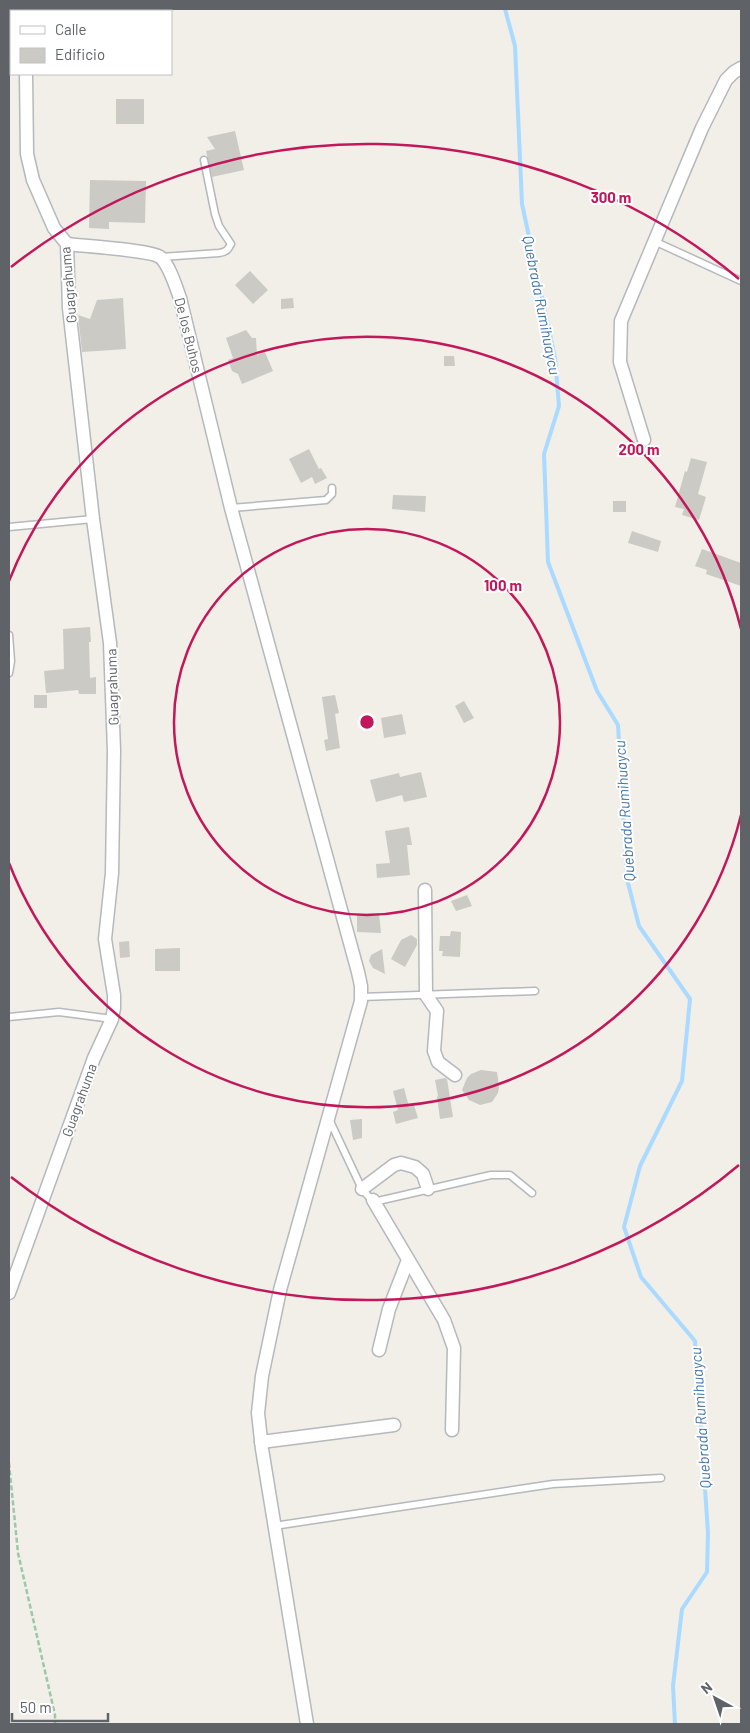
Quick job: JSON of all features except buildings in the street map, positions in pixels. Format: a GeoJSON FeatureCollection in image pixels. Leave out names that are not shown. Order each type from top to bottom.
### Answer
{"type":"FeatureCollection","features":[{"type":"Feature","properties":{"kind":"street"},"geometry":{"type":"LineString","coordinates":[[644,440],[620,362],[621,321],[702,128],[726,80],[741,68]]}},
{"type":"Feature","properties":{"kind":"street","name":"Guagrahuma"},"geometry":{"type":"LineString","coordinates":[[9,1293],[94,1058],[112,1019],[114,1008],[114,995],[105,939],[112,873],[113,713],[110,643],[93,519],[69,308],[67,244],[54,228],[33,180],[27,154],[26,75]]}},
{"type":"Feature","properties":{"kind":"street"},"geometry":{"type":"LineString","coordinates":[[67,244],[147,252],[160,257]]}},
{"type":"Feature","properties":{"kind":"street","name":"De los Buhos"},"geometry":{"type":"LineString","coordinates":[[160,257],[174,278],[180,298],[231,508],[358,972],[361,996]]}},
{"type":"Feature","properties":{"kind":"street"},"geometry":{"type":"LineString","coordinates":[[425,890],[426,995],[436,1011],[434,1050],[438,1062],[456,1075]]}},
{"type":"Feature","properties":{"kind":"street"},"geometry":{"type":"LineString","coordinates":[[306,1724],[258,1413],[262,1376],[280,1290],[361,996]]}},
{"type":"Feature","properties":{"kind":"street"},"geometry":{"type":"LineString","coordinates":[[362,1189],[394,1165],[401,1163],[415,1167],[423,1174],[428,1190]]}},
{"type":"Feature","properties":{"kind":"street"},"geometry":{"type":"LineString","coordinates":[[373,1200],[444,1320],[454,1348],[452,1430]]}},
{"type":"Feature","properties":{"kind":"street"},"geometry":{"type":"LineString","coordinates":[[379,1350],[389,1310],[408,1260]]}},
{"type":"Feature","properties":{"kind":"street"},"geometry":{"type":"LineString","coordinates":[[261,1442],[394,1425]]}},
{"type":"Feature","properties":{"kind":"lane"},"geometry":{"type":"LineString","coordinates":[[160,257],[226,252],[231,244],[215,214],[204,160]]}},
{"type":"Feature","properties":{"kind":"lane"},"geometry":{"type":"LineString","coordinates":[[654,241],[741,281]]}},
{"type":"Feature","properties":{"kind":"lane"},"geometry":{"type":"LineString","coordinates":[[231,508],[326,500],[332,494],[332,488]]}},
{"type":"Feature","properties":{"kind":"lane"},"geometry":{"type":"LineString","coordinates":[[9,527],[93,519]]}},
{"type":"Feature","properties":{"kind":"lane"},"geometry":{"type":"LineString","coordinates":[[9,635],[11,662],[9,673]]}},
{"type":"Feature","properties":{"kind":"lane"},"geometry":{"type":"LineString","coordinates":[[361,996],[535,991]]}},
{"type":"Feature","properties":{"kind":"lane"},"geometry":{"type":"LineString","coordinates":[[9,1017],[59,1012],[112,1019]]}},
{"type":"Feature","properties":{"kind":"lane"},"geometry":{"type":"LineString","coordinates":[[328,1118],[362,1189],[373,1200],[378,1201],[492,1175],[510,1175],[532,1193]]}},
{"type":"Feature","properties":{"kind":"lane"},"geometry":{"type":"LineString","coordinates":[[274,1526],[553,1484],[661,1478]]}},
{"type":"Feature","properties":{"kind":"path"},"geometry":{"type":"LineString","coordinates":[[9,1463],[18,1553],[55,1715],[55,1724]]}},
{"type":"Feature","properties":{"kind":"waterway","name":"Quebrada Rumihuaycu"},"geometry":{"type":"LineString","coordinates":[[505,9],[515,46],[522,204],[555,358],[559,406],[544,454],[548,562],[597,691],[618,725],[627,879],[639,926],[690,999],[682,1081],[640,1166],[624,1227],[641,1277],[695,1341],[708,1533],[707,1572],[682,1609],[673,1686],[675,1724]]}}]}
